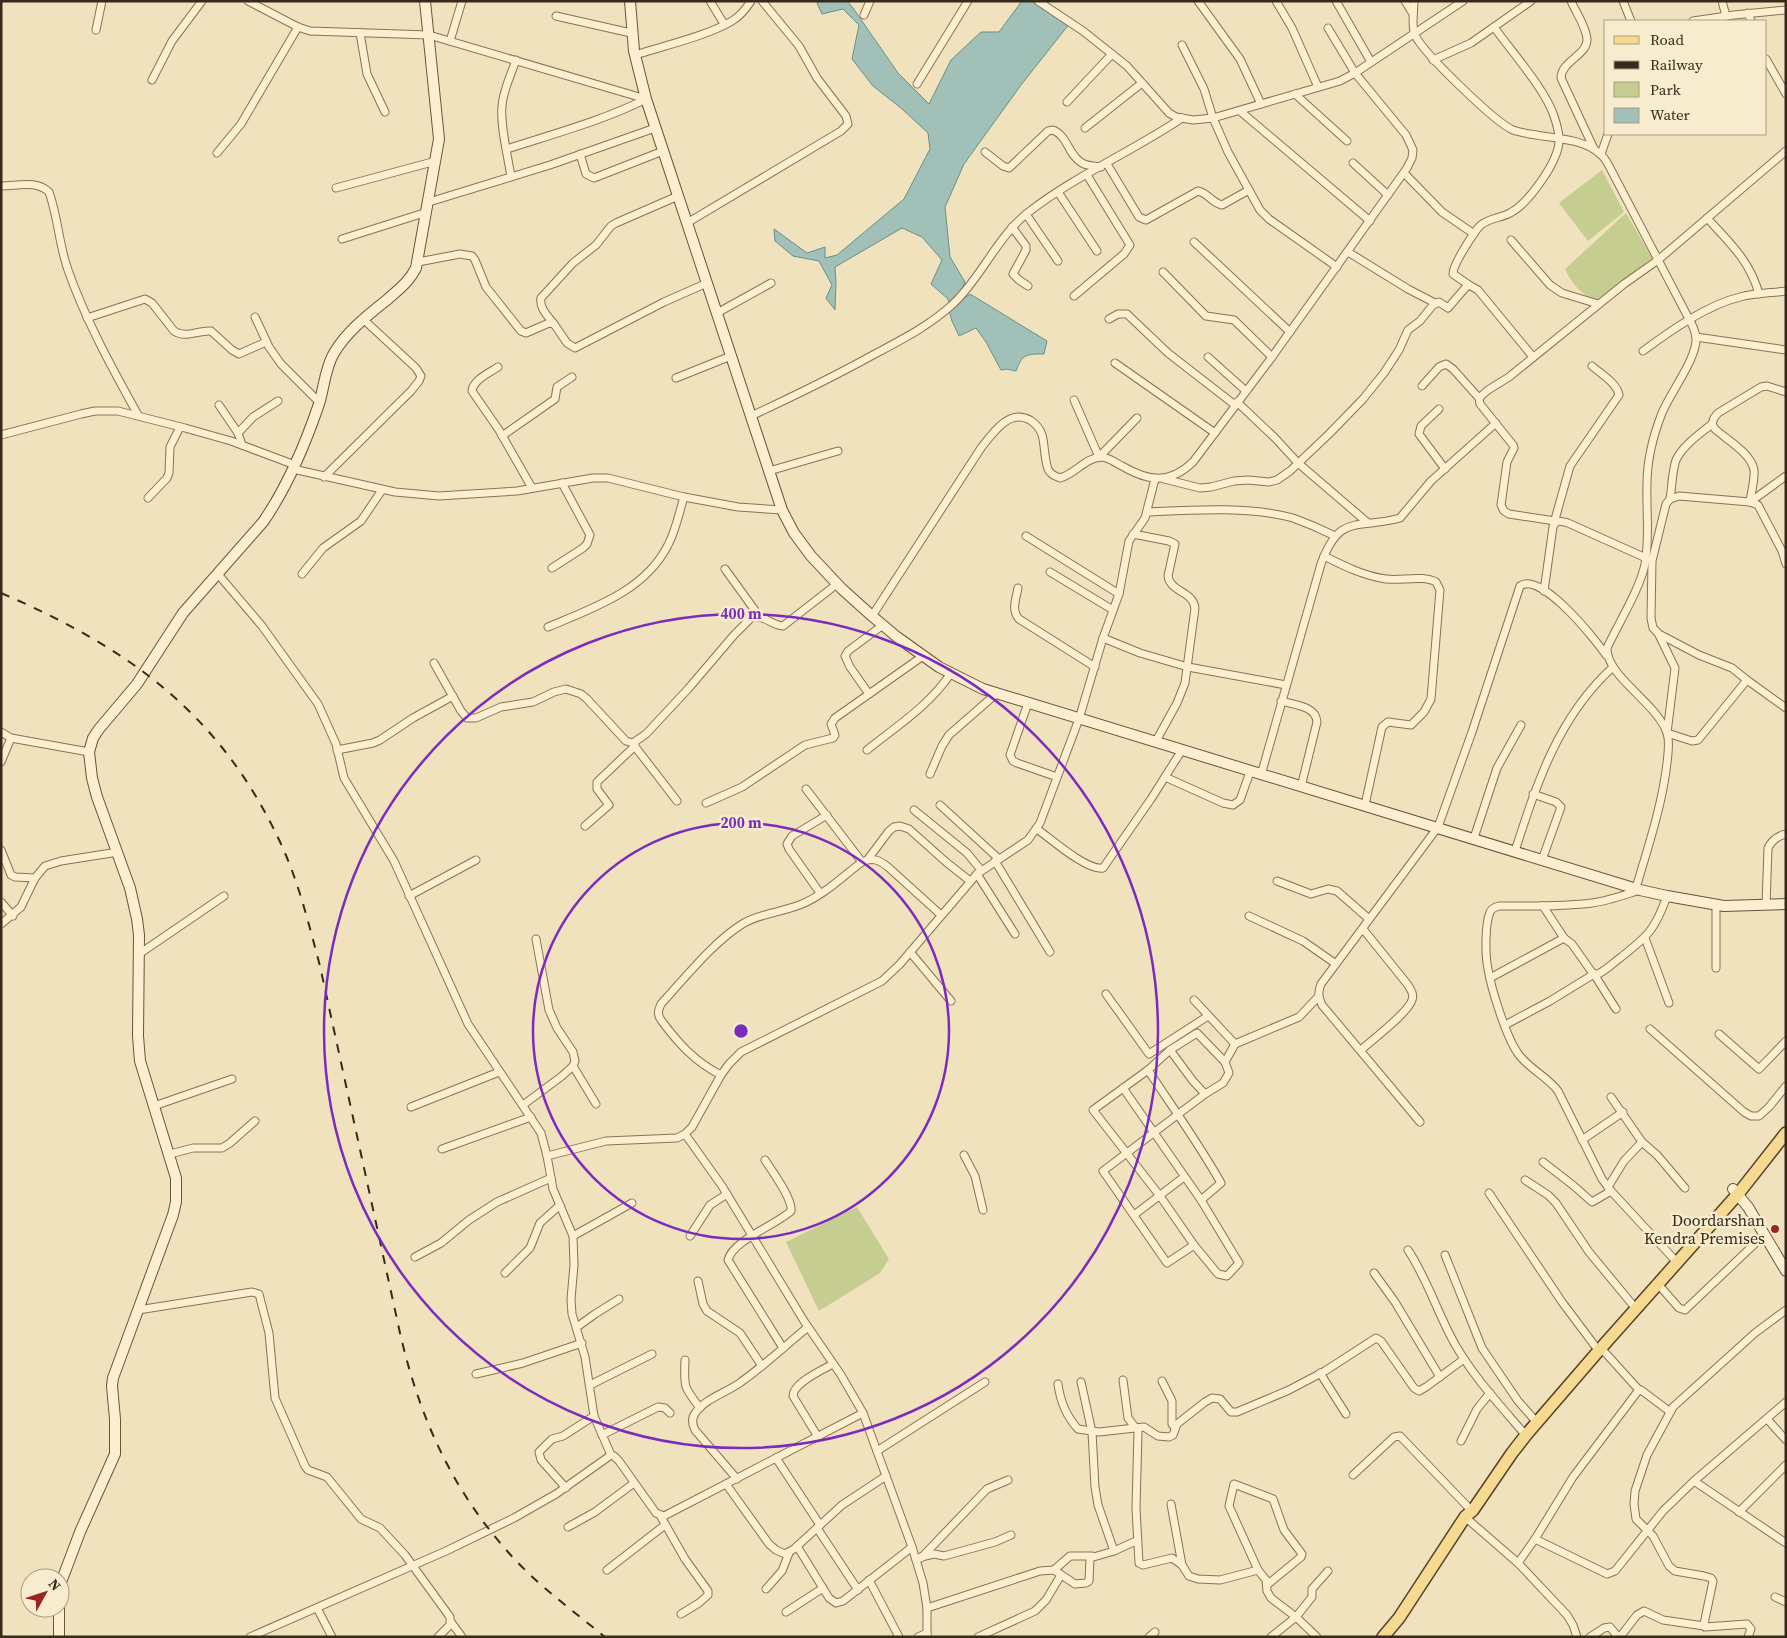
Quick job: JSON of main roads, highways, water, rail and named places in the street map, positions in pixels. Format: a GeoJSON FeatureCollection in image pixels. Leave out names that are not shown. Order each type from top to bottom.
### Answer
{"type":"FeatureCollection","features":[{"type":"Feature","properties":{"kind":"main road"},"geometry":{"type":"LineString","coordinates":[[1383,1637],[1399,1618],[1495,1467],[1522,1431],[1658,1284],[1735,1191],[1786,1125]]}},
{"type":"Feature","properties":{"kind":"main road"},"geometry":{"type":"LineString","coordinates":[[1467,1512],[1473,1510],[1512,1453],[1632,1304],[1786,1133]]}},
{"type":"Feature","properties":{"kind":"main road"},"geometry":{"type":"LineString","coordinates":[[1391,1637],[1399,1618]]}},
{"type":"Feature","properties":{"kind":"water"},"geometry":{"type":"Polygon","coordinates":[[[820,1],[847,1],[898,73],[929,104],[951,60],[981,32],[999,32],[1022,1],[1036,1],[1070,23],[1021,85],[964,164],[945,207],[950,257],[965,282],[962,290],[949,303],[948,299],[931,284],[942,260],[922,237],[902,228],[835,267],[835,310],[826,298],[832,285],[819,261],[793,256],[775,241],[774,229],[807,253],[825,247],[825,258],[837,255],[904,199],[930,149],[928,133],[873,86],[852,59],[859,25],[843,9],[822,14],[817,3],[820,1]]]}},
{"type":"Feature","properties":{"kind":"water"},"geometry":{"type":"Polygon","coordinates":[[[970,294],[1047,341],[1044,354],[1026,356],[1016,371],[1001,370],[976,328],[959,336],[949,310],[970,294]]]}},
{"type":"Feature","properties":{"kind":"railway"},"geometry":{"type":"LineString","coordinates":[[1,593],[47,614],[90,637],[130,662],[167,690],[200,722],[230,758],[257,798],[281,844],[308,920],[320,966],[400,1333],[427,1422],[454,1476],[488,1528],[530,1575],[605,1637]]}},
{"type":"Feature","properties":{"kind":"place","name":"Doordarshan Kendra Premises"},"geometry":{"type":"Point","coordinates":[1775,1229]}}]}
